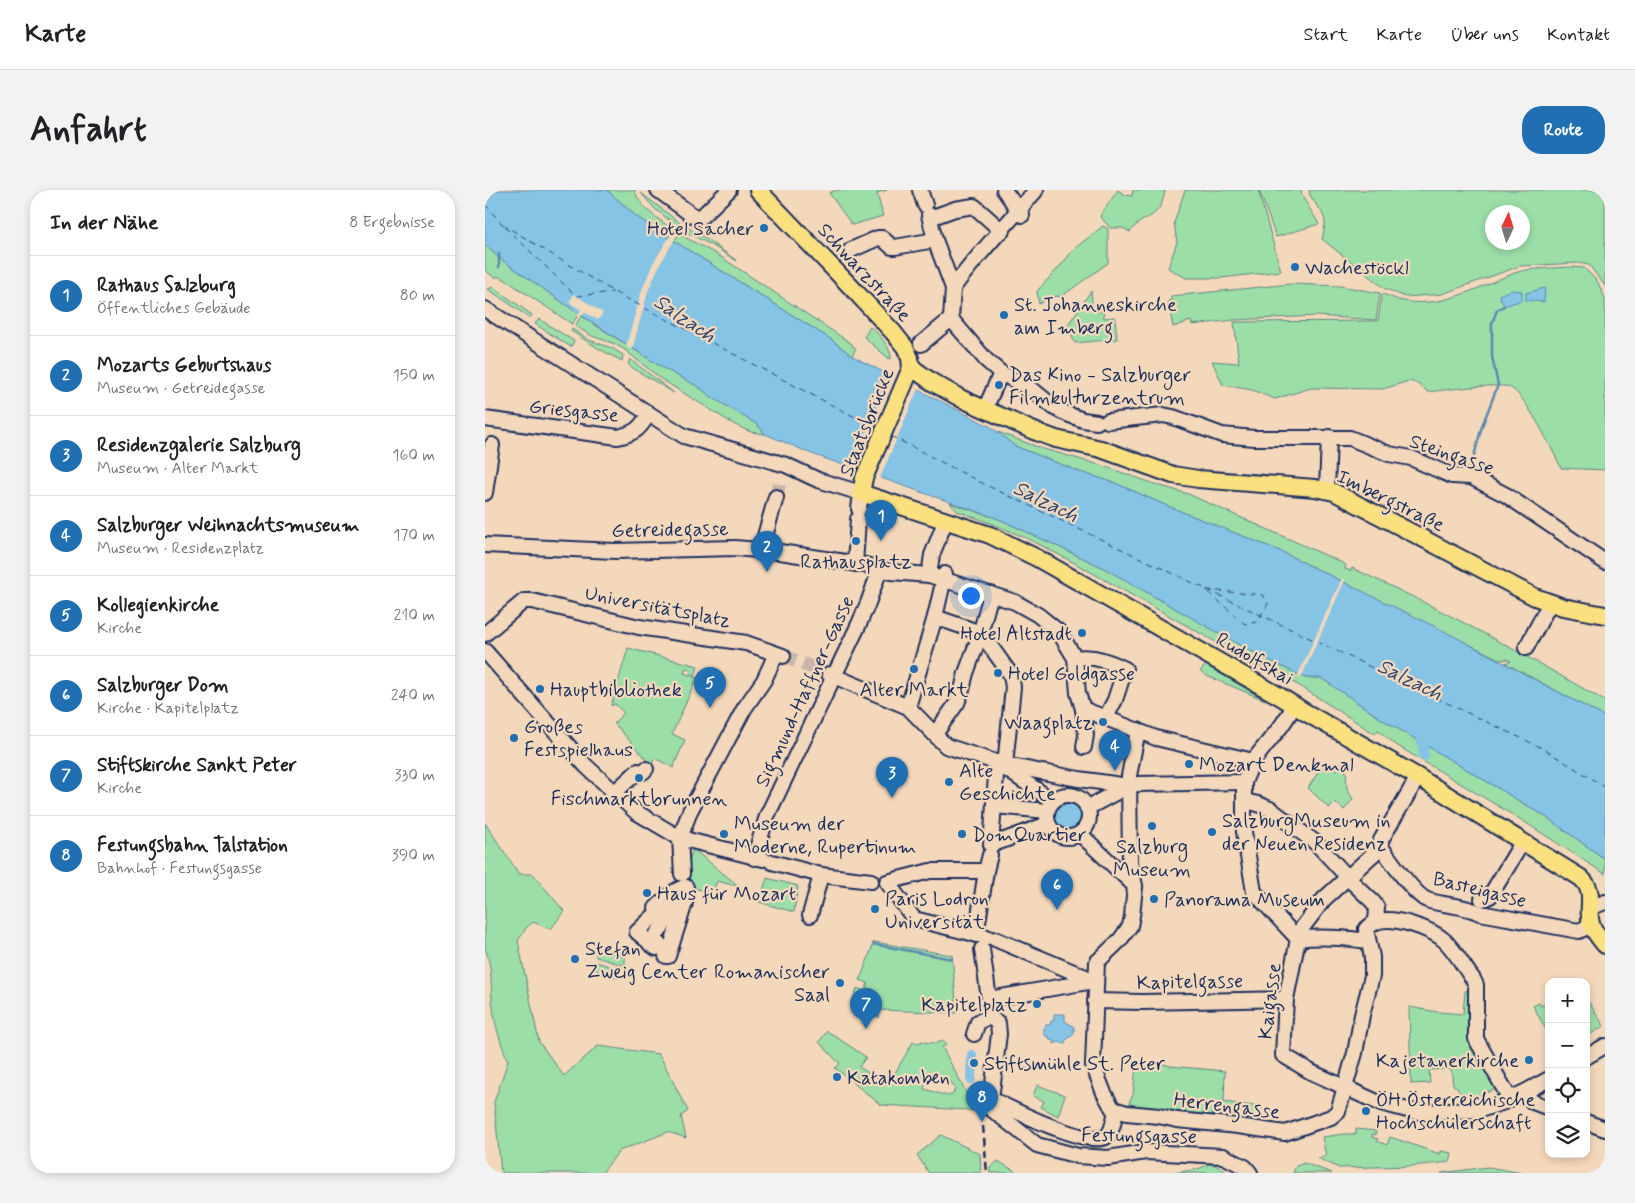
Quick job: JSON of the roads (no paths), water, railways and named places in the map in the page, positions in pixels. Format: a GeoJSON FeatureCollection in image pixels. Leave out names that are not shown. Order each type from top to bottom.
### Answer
{"type":"FeatureCollection","features":[{"type":"Feature","properties":{"kind":"main road","name":"Schwarzstraße"},"geometry":{"type":"LineString","coordinates":[[758,190],[853,288],[905,347],[910,358],[909,374]]}},
{"type":"Feature","properties":{"kind":"main road","name":"Imbergstraße"},"geometry":{"type":"LineString","coordinates":[[909,374],[1043,434],[1101,450],[1182,477],[1327,490],[1550,603],[1605,615]]}},
{"type":"Feature","properties":{"kind":"main road","name":"Staatsbrücke"},"geometry":{"type":"LineString","coordinates":[[861,500],[909,374]]}},
{"type":"Feature","properties":{"kind":"main road","name":"Rudolfskai"},"geometry":{"type":"LineString","coordinates":[[861,500],[990,535],[1037,558],[1295,705],[1418,777],[1581,878],[1588,884],[1598,905],[1591,926]]}},
{"type":"Feature","properties":{"kind":"main road"},"geometry":{"type":"LineString","coordinates":[[1591,926],[1605,945]]}},
{"type":"Feature","properties":{"kind":"street"},"geometry":{"type":"LineString","coordinates":[[658,190],[691,215],[700,218],[729,190]]}},
{"type":"Feature","properties":{"kind":"street"},"geometry":{"type":"LineString","coordinates":[[920,190],[935,240],[953,288],[951,319],[921,344]]}},
{"type":"Feature","properties":{"kind":"street"},"geometry":{"type":"LineString","coordinates":[[1004,190],[1020,212]]}},
{"type":"Feature","properties":{"kind":"street"},"geometry":{"type":"LineString","coordinates":[[953,288],[968,267],[1020,212],[1036,190]]}},
{"type":"Feature","properties":{"kind":"street"},"geometry":{"type":"LineString","coordinates":[[928,213],[974,206],[1002,231]]}},
{"type":"Feature","properties":{"kind":"street"},"geometry":{"type":"LineString","coordinates":[[851,250],[878,238],[882,238],[892,247],[935,240]]}},
{"type":"Feature","properties":{"kind":"street"},"geometry":{"type":"LineString","coordinates":[[485,309],[684,436],[786,465],[861,500],[855,564]]}},
{"type":"Feature","properties":{"kind":"street","name":"Steingasse"},"geometry":{"type":"LineString","coordinates":[[951,319],[986,360],[1001,373],[1034,391],[1055,408],[1083,420],[1102,421],[1163,415],[1223,435],[1254,438],[1350,438],[1389,454],[1411,458],[1452,476],[1471,477],[1506,495],[1605,562]]}},
{"type":"Feature","properties":{"kind":"street"},"geometry":{"type":"LineString","coordinates":[[985,409],[1001,373]]}},
{"type":"Feature","properties":{"kind":"street","name":"Griesgasse"},"geometry":{"type":"LineString","coordinates":[[485,419],[618,437],[629,435],[640,428],[649,414]]}},
{"type":"Feature","properties":{"kind":"street"},"geometry":{"type":"LineString","coordinates":[[1327,490],[1329,437]]}},
{"type":"Feature","properties":{"kind":"street"},"geometry":{"type":"LineString","coordinates":[[485,493],[492,445]]}},
{"type":"Feature","properties":{"kind":"street"},"geometry":{"type":"LineString","coordinates":[[761,550],[776,497]]}},
{"type":"Feature","properties":{"kind":"street"},"geometry":{"type":"LineString","coordinates":[[943,527],[932,556],[929,575],[944,577],[1015,602],[1038,615],[1059,632],[1075,658],[1078,693],[1083,709],[1086,735],[1084,747]]}},
{"type":"Feature","properties":{"kind":"street","name":"Getreidegasse"},"geometry":{"type":"LineString","coordinates":[[485,545],[615,551],[735,548],[855,564],[891,572],[929,575]]}},
{"type":"Feature","properties":{"kind":"street","name":"Sigmund-Haffner-Gasse"},"geometry":{"type":"LineString","coordinates":[[763,860],[767,816],[831,675],[868,603],[880,569]]}},
{"type":"Feature","properties":{"kind":"street"},"geometry":{"type":"LineString","coordinates":[[902,705],[935,617],[944,577]]}},
{"type":"Feature","properties":{"kind":"street"},"geometry":{"type":"LineString","coordinates":[[935,734],[957,703],[981,632],[991,594]]}},
{"type":"Feature","properties":{"kind":"street","name":"Universitätsplatz"},"geometry":{"type":"LineString","coordinates":[[485,634],[524,601],[532,601],[646,628],[746,643],[779,655],[744,709],[690,811],[680,838]]}},
{"type":"Feature","properties":{"kind":"street"},"geometry":{"type":"LineString","coordinates":[[1525,648],[1550,603]]}},
{"type":"Feature","properties":{"kind":"street"},"geometry":{"type":"LineString","coordinates":[[935,617],[981,632],[1011,675],[1013,687],[994,806],[991,846],[1050,812],[1058,797],[1070,795],[1081,799],[1087,808],[1088,824],[1080,834],[1073,837],[1060,836],[1055,833],[1050,812],[1001,763]]}},
{"type":"Feature","properties":{"kind":"street"},"geometry":{"type":"LineString","coordinates":[[485,651],[592,773],[636,812],[680,838],[821,875],[871,880]]}},
{"type":"Feature","properties":{"kind":"street"},"geometry":{"type":"LineString","coordinates":[[1075,658],[1085,656],[1112,662],[1125,669],[1115,700],[1106,717]]}},
{"type":"Feature","properties":{"kind":"street"},"geometry":{"type":"LineString","coordinates":[[831,675],[902,705],[947,746],[1001,763],[1079,779],[1244,793],[1258,804],[1270,809],[1316,843],[1373,902],[1382,921]]}},
{"type":"Feature","properties":{"kind":"street"},"geometry":{"type":"LineString","coordinates":[[1295,705],[1282,725],[1253,761],[1244,793],[1244,832],[1254,892],[1297,937],[1347,938],[1368,941],[1366,929],[1382,921],[1407,923],[1434,933],[1446,942],[1476,985],[1476,1039],[1507,1100],[1482,1100]]}},
{"type":"Feature","properties":{"kind":"street"},"geometry":{"type":"LineString","coordinates":[[1083,709],[1156,738],[1253,761]]}},
{"type":"Feature","properties":{"kind":"street"},"geometry":{"type":"LineString","coordinates":[[989,1017],[998,1022],[999,1034],[991,1098],[1060,1130],[1088,1139],[1107,1136],[1116,1111],[1110,1106],[1093,1065],[1095,981],[1097,962],[1120,940],[1129,926],[1134,902],[1135,886],[1130,862],[1133,785],[1129,772],[1133,728]]}},
{"type":"Feature","properties":{"kind":"street"},"geometry":{"type":"LineString","coordinates":[[614,793],[638,771],[643,772],[646,769]]}},
{"type":"Feature","properties":{"kind":"street"},"geometry":{"type":"LineString","coordinates":[[1297,937],[1324,898],[1381,848],[1381,840],[1418,777]]}},
{"type":"Feature","properties":{"kind":"street"},"geometry":{"type":"LineString","coordinates":[[1087,808],[1133,785]]}},
{"type":"Feature","properties":{"kind":"street"},"geometry":{"type":"LineString","coordinates":[[994,806],[1050,812]]}},
{"type":"Feature","properties":{"kind":"street"},"geometry":{"type":"LineString","coordinates":[[1080,834],[1135,886]]}},
{"type":"Feature","properties":{"kind":"street"},"geometry":{"type":"LineString","coordinates":[[680,838],[681,881],[679,888],[656,908],[659,911],[637,932],[656,948],[659,944],[668,952],[666,956],[668,956],[685,903],[686,887],[681,881]]}},
{"type":"Feature","properties":{"kind":"street"},"geometry":{"type":"LineString","coordinates":[[1482,899],[1490,896],[1523,841]]}},
{"type":"Feature","properties":{"kind":"street","name":"Basteigasse"},"geometry":{"type":"LineString","coordinates":[[1381,848],[1418,894],[1427,900],[1469,908],[1480,913],[1579,931],[1591,926]]}},
{"type":"Feature","properties":{"kind":"street"},"geometry":{"type":"LineString","coordinates":[[989,1017],[985,939],[986,871],[990,855]]}},
{"type":"Feature","properties":{"kind":"street"},"geometry":{"type":"LineString","coordinates":[[986,871],[930,871],[887,882],[914,919],[985,939],[1095,981]]}},
{"type":"Feature","properties":{"kind":"street"},"geometry":{"type":"LineString","coordinates":[[810,915],[821,875]]}},
{"type":"Feature","properties":{"kind":"street","name":"Kaigasse"},"geometry":{"type":"LineString","coordinates":[[1297,937],[1286,999],[1283,1055],[1311,1072],[1377,1102],[1415,1112],[1480,1110],[1523,1093],[1545,1081]]}},
{"type":"Feature","properties":{"kind":"street","name":"Herrengasse"},"geometry":{"type":"LineString","coordinates":[[1116,1111],[1285,1133],[1331,1117],[1337,1111],[1355,1053],[1361,1015],[1373,976],[1372,957],[1368,941]]}},
{"type":"Feature","properties":{"kind":"street"},"geometry":{"type":"LineString","coordinates":[[989,999],[1095,981]]}},
{"type":"Feature","properties":{"kind":"street","name":"Kapitelgasse"},"geometry":{"type":"LineString","coordinates":[[1095,1001],[1286,999]]}},
{"type":"Feature","properties":{"kind":"street"},"geometry":{"type":"LineString","coordinates":[[974,1034],[979,1022],[989,1017]]}},
{"type":"Feature","properties":{"kind":"street"},"geometry":{"type":"LineString","coordinates":[[1590,1054],[1605,1046]]}},
{"type":"Feature","properties":{"kind":"street"},"geometry":{"type":"LineString","coordinates":[[1523,1093],[1533,1102],[1545,1106]]}},
{"type":"Feature","properties":{"kind":"street","name":"Festungsgasse"},"geometry":{"type":"LineString","coordinates":[[991,1098],[990,1108],[1037,1145],[1078,1156],[1108,1158],[1146,1152],[1223,1156],[1245,1167],[1250,1173]]}},
{"type":"Feature","properties":{"kind":"street"},"geometry":{"type":"LineString","coordinates":[[1590,1123],[1605,1129]]}},
{"type":"Feature","properties":{"kind":"water","name":"Salzach"},"geometry":{"type":"Polygon","coordinates":[[[485,190],[607,190],[637,217],[832,340],[852,356],[991,427],[1015,446],[1080,472],[1115,483],[1280,551],[1446,632],[1605,717],[1605,859],[1543,815],[1380,718],[1321,678],[1305,678],[1245,648],[1102,567],[999,519],[812,454],[765,434],[758,425],[579,314],[498,257],[485,245],[485,190]]]}},
{"type":"Feature","properties":{"kind":"water"},"geometry":{"type":"Polygon","coordinates":[[[1545,288],[1544,302],[1526,300],[1526,293],[1545,288]]]}},
{"type":"Feature","properties":{"kind":"water"},"geometry":{"type":"Polygon","coordinates":[[[1511,290],[1522,291],[1522,300],[1504,306],[1499,295],[1511,290]]]}},
{"type":"Feature","properties":{"kind":"water"},"geometry":{"type":"Polygon","coordinates":[[[1067,799],[1074,800],[1079,804],[1083,809],[1083,823],[1079,828],[1074,832],[1067,833],[1060,832],[1055,828],[1051,823],[1050,816],[1051,809],[1055,804],[1060,800],[1067,799]]]}},
{"type":"Feature","properties":{"kind":"water"},"geometry":{"type":"Polygon","coordinates":[[[1054,1014],[1065,1014],[1065,1021],[1074,1027],[1074,1034],[1065,1041],[1065,1044],[1059,1042],[1054,1044],[1050,1037],[1044,1034],[1046,1025],[1050,1025],[1051,1021],[1054,1021],[1054,1014]]]}},
{"type":"Feature","properties":{"kind":"waterway"},"geometry":{"type":"LineString","coordinates":[[499,253],[499,267]]}},
{"type":"Feature","properties":{"kind":"waterway"},"geometry":{"type":"LineString","coordinates":[[1474,456],[1482,426],[1498,385],[1492,357],[1492,323],[1497,310],[1504,306]]}},
{"type":"Feature","properties":{"kind":"waterway"},"geometry":{"type":"LineString","coordinates":[[1422,742],[1424,756]]}},
{"type":"Feature","properties":{"kind":"waterway"},"geometry":{"type":"LineString","coordinates":[[873,944],[952,959]]}},
{"type":"Feature","properties":{"kind":"waterway"},"geometry":{"type":"LineString","coordinates":[[971,1079],[972,1055]]}},
{"type":"Feature","properties":{"kind":"tunnel"},"geometry":{"type":"LineString","coordinates":[[776,497],[779,484]]}},
{"type":"Feature","properties":{"kind":"tunnel"},"geometry":{"type":"LineString","coordinates":[[783,656],[829,674]]}},
{"type":"Feature","properties":{"kind":"railway"},"geometry":{"type":"LineString","coordinates":[[983,1126],[987,1173]]}},
{"type":"Feature","properties":{"kind":"place","name":"Hotel Sacher"},"geometry":{"type":"Point","coordinates":[764,228]}},
{"type":"Feature","properties":{"kind":"place","name":"Wachestöckl"},"geometry":{"type":"Point","coordinates":[1295,267]}},
{"type":"Feature","properties":{"kind":"place","name":"St. Johanneskirche am Imberg"},"geometry":{"type":"Point","coordinates":[1004,315]}},
{"type":"Feature","properties":{"kind":"place","name":"Das Kino - Salzburger Filmkulturzentrum"},"geometry":{"type":"Point","coordinates":[999,385]}},
{"type":"Feature","properties":{"kind":"place","name":"Rathausplatz"},"geometry":{"type":"Point","coordinates":[856,541]}},
{"type":"Feature","properties":{"kind":"place","name":"Rathaus Salzburg"},"geometry":{"type":"Point","coordinates":[881,541]}},
{"type":"Feature","properties":{"kind":"place","name":"Mozarts Geburtshaus"},"geometry":{"type":"Point","coordinates":[767,572]}},
{"type":"Feature","properties":{"kind":"place","name":"Hotel Altstadt"},"geometry":{"type":"Point","coordinates":[1082,633]}},
{"type":"Feature","properties":{"kind":"place","name":"Alter Markt"},"geometry":{"type":"Point","coordinates":[914,669]}},
{"type":"Feature","properties":{"kind":"place","name":"Hotel Goldgasse"},"geometry":{"type":"Point","coordinates":[998,673]}},
{"type":"Feature","properties":{"kind":"place","name":"Hauptbibliothek"},"geometry":{"type":"Point","coordinates":[540,689]}},
{"type":"Feature","properties":{"kind":"place","name":"Kollegienkirche"},"geometry":{"type":"Point","coordinates":[710,708]}},
{"type":"Feature","properties":{"kind":"place","name":"Waagplatz"},"geometry":{"type":"Point","coordinates":[1103,722]}},
{"type":"Feature","properties":{"kind":"place","name":"Großes Festspielhaus"},"geometry":{"type":"Point","coordinates":[514,738]}},
{"type":"Feature","properties":{"kind":"place","name":"Mozart Denkmal"},"geometry":{"type":"Point","coordinates":[1189,764]}},
{"type":"Feature","properties":{"kind":"place","name":"Salzburger Weihnachtsmuseum"},"geometry":{"type":"Point","coordinates":[1115,771]}},
{"type":"Feature","properties":{"kind":"place","name":"Fischmarktbrunnen"},"geometry":{"type":"Point","coordinates":[639,778]}},
{"type":"Feature","properties":{"kind":"place","name":"Alte Geschichte"},"geometry":{"type":"Point","coordinates":[949,782]}},
{"type":"Feature","properties":{"kind":"place","name":"Residenzgalerie Salzburg"},"geometry":{"type":"Point","coordinates":[892,798]}},
{"type":"Feature","properties":{"kind":"place","name":"Salzburg Museum"},"geometry":{"type":"Point","coordinates":[1152,826]}},
{"type":"Feature","properties":{"kind":"place","name":"SalzburgMuseum in der Neuen Residenz"},"geometry":{"type":"Point","coordinates":[1212,832]}},
{"type":"Feature","properties":{"kind":"place","name":"Museum der Moderne, Rupertinum"},"geometry":{"type":"Point","coordinates":[724,834]}},
{"type":"Feature","properties":{"kind":"place","name":"DomQuartier"},"geometry":{"type":"Point","coordinates":[962,834]}},
{"type":"Feature","properties":{"kind":"place","name":"Haus für Mozart"},"geometry":{"type":"Point","coordinates":[647,893]}},
{"type":"Feature","properties":{"kind":"place","name":"Panorama Museum"},"geometry":{"type":"Point","coordinates":[1154,899]}},
{"type":"Feature","properties":{"kind":"place","name":"Paris Lodron Universität"},"geometry":{"type":"Point","coordinates":[875,909]}},
{"type":"Feature","properties":{"kind":"place","name":"Salzburger Dom"},"geometry":{"type":"Point","coordinates":[1057,910]}},
{"type":"Feature","properties":{"kind":"place","name":"Stefan Zweig Center"},"geometry":{"type":"Point","coordinates":[575,959]}},
{"type":"Feature","properties":{"kind":"place","name":"Romanischer Saal"},"geometry":{"type":"Point","coordinates":[840,983]}},
{"type":"Feature","properties":{"kind":"place","name":"Kapitelplatz"},"geometry":{"type":"Point","coordinates":[1037,1004]}},
{"type":"Feature","properties":{"kind":"place","name":"Stiftskirche Sankt Peter"},"geometry":{"type":"Point","coordinates":[866,1029]}},
{"type":"Feature","properties":{"kind":"place","name":"Kajetanerkirche"},"geometry":{"type":"Point","coordinates":[1529,1060]}},
{"type":"Feature","properties":{"kind":"place","name":"Stiftsmühle St. Peter"},"geometry":{"type":"Point","coordinates":[974,1063]}},
{"type":"Feature","properties":{"kind":"place","name":"Katakomben"},"geometry":{"type":"Point","coordinates":[837,1077]}},
{"type":"Feature","properties":{"kind":"place","name":"ÖH Österreichische Hochschülerschaft"},"geometry":{"type":"Point","coordinates":[1366,1111]}},
{"type":"Feature","properties":{"kind":"place","name":"Festungsbahn Talstation"},"geometry":{"type":"Point","coordinates":[982,1122]}}]}
